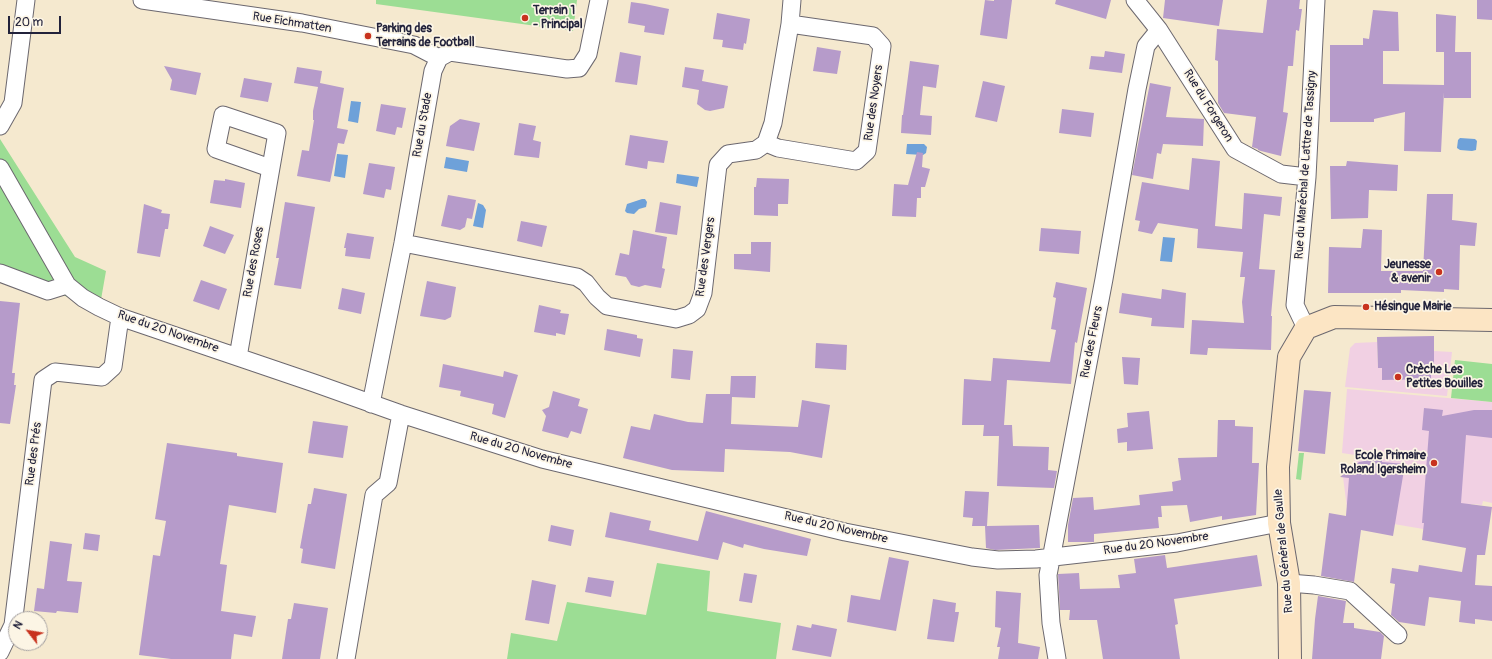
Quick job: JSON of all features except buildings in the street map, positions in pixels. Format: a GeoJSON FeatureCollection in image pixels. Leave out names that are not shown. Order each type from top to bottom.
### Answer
{"type":"FeatureCollection","features":[{"type":"Feature","properties":{"kind":"main road"},"geometry":{"type":"LineString","coordinates":[[1306,328],[1334,317],[1492,320]]}},
{"type":"Feature","properties":{"kind":"main road","name":"Rue du Général de Gaulle"},"geometry":{"type":"LineString","coordinates":[[1290,659],[1289,583],[1279,523],[1278,468],[1289,357],[1306,328]]}},
{"type":"Feature","properties":{"kind":"street"},"geometry":{"type":"LineString","coordinates":[[0,126],[13,103],[26,0]]}},
{"type":"Feature","properties":{"kind":"street","name":"Rue Eichmatten"},"geometry":{"type":"LineString","coordinates":[[142,0],[302,23],[414,45],[439,58]]}},
{"type":"Feature","properties":{"kind":"street"},"geometry":{"type":"LineString","coordinates":[[439,58],[450,52],[567,70],[579,68],[588,54],[599,0]]}},
{"type":"Feature","properties":{"kind":"street"},"geometry":{"type":"LineString","coordinates":[[766,142],[773,123],[790,24],[792,0]]}},
{"type":"Feature","properties":{"kind":"street","name":"Rue du Forgeron"},"geometry":{"type":"LineString","coordinates":[[1135,0],[1159,30],[1235,149],[1282,174],[1307,177]]}},
{"type":"Feature","properties":{"kind":"street","name":"Rue du Maréchal de Lattre de Tassigny"},"geometry":{"type":"LineString","coordinates":[[1306,328],[1295,305],[1307,177],[1316,0]]}},
{"type":"Feature","properties":{"kind":"street","name":"Rue des Noyers"},"geometry":{"type":"LineString","coordinates":[[766,142],[778,148],[856,161],[867,150],[882,46],[873,36],[790,24]]}},
{"type":"Feature","properties":{"kind":"street","name":"Rue des Fleurs"},"geometry":{"type":"LineString","coordinates":[[1058,659],[1051,623],[1048,575],[1104,279],[1137,89],[1146,46],[1159,30]]}},
{"type":"Feature","properties":{"kind":"street","name":"Rue du Stade"},"geometry":{"type":"LineString","coordinates":[[371,404],[403,243],[433,71],[439,58]]}},
{"type":"Feature","properties":{"kind":"street","name":"Rue des Vergers"},"geometry":{"type":"LineString","coordinates":[[403,243],[577,277],[586,283],[597,297],[607,306],[676,319],[690,315],[697,309],[703,293],[718,165],[728,154],[756,150],[766,142]]}},
{"type":"Feature","properties":{"kind":"street","name":"Rue du 20 Novembre"},"geometry":{"type":"LineString","coordinates":[[0,168],[67,285],[83,298],[120,316],[371,404],[542,459],[845,532],[972,557],[998,560],[1052,558],[1178,543],[1279,523]]}},
{"type":"Feature","properties":{"kind":"street","name":"Rue des Roses"},"geometry":{"type":"LineString","coordinates":[[238,357],[270,168]]}},
{"type":"Feature","properties":{"kind":"street"},"geometry":{"type":"LineString","coordinates":[[0,273],[48,291],[67,285]]}},
{"type":"Feature","properties":{"kind":"street","name":"Rue des Prés"},"geometry":{"type":"LineString","coordinates":[[1,645],[13,625],[43,380],[55,372],[102,377],[113,367],[120,316]]}},
{"type":"Feature","properties":{"kind":"street"},"geometry":{"type":"LineString","coordinates":[[346,659],[374,495],[388,483],[401,414]]}},
{"type":"Feature","properties":{"kind":"street"},"geometry":{"type":"LineString","coordinates":[[1289,583],[1314,585],[1350,591],[1398,635]]}},
{"type":"Feature","properties":{"kind":"shaded area","name":"Crèche Les Petites Bouilles"},"geometry":{"type":"Polygon","coordinates":[[[1377,342],[1378,368],[1434,367],[1434,351],[1452,352],[1447,396],[1345,387],[1350,348],[1355,343],[1377,342]]]}},
{"type":"Feature","properties":{"kind":"shaded area"},"geometry":{"type":"Polygon","coordinates":[[[1347,389],[1492,402],[1492,503],[1483,501],[1482,505],[1471,504],[1465,536],[1346,516],[1347,508],[1343,477],[1353,466],[1355,455],[1342,453],[1347,389]]]}},
{"type":"Feature","properties":{"kind":"green space","name":"Terrain 1 - Principal"},"geometry":{"type":"Polygon","coordinates":[[[376,0],[577,0],[573,31],[376,4],[376,0]]]}},
{"type":"Feature","properties":{"kind":"green space"},"geometry":{"type":"Polygon","coordinates":[[[0,139],[75,257],[106,271],[99,311],[0,267],[0,139]]]}},
{"type":"Feature","properties":{"kind":"green space"},"geometry":{"type":"Polygon","coordinates":[[[1455,360],[1492,364],[1492,402],[1451,398],[1455,360]]]}},
{"type":"Feature","properties":{"kind":"green space"},"geometry":{"type":"Polygon","coordinates":[[[1299,453],[1304,453],[1301,480],[1296,479],[1299,453]]]}},
{"type":"Feature","properties":{"kind":"green space"},"geometry":{"type":"Polygon","coordinates":[[[657,563],[710,571],[707,611],[781,623],[776,659],[507,659],[511,633],[557,641],[567,602],[646,615],[657,563]]]}},
{"type":"Feature","properties":{"kind":"water"},"geometry":{"type":"Polygon","coordinates":[[[351,101],[361,102],[358,123],[348,121],[351,101]]]}},
{"type":"Feature","properties":{"kind":"water"},"geometry":{"type":"Polygon","coordinates":[[[1460,138],[1475,139],[1477,141],[1476,150],[1460,150],[1457,148],[1458,140],[1460,138]]]}},
{"type":"Feature","properties":{"kind":"water"},"geometry":{"type":"Polygon","coordinates":[[[907,144],[924,144],[927,147],[926,153],[923,155],[906,154],[907,144]]]}},
{"type":"Feature","properties":{"kind":"water"},"geometry":{"type":"Polygon","coordinates":[[[337,154],[348,155],[345,178],[334,176],[337,154]]]}},
{"type":"Feature","properties":{"kind":"water"},"geometry":{"type":"Polygon","coordinates":[[[446,157],[469,161],[467,172],[444,168],[446,157]]]}},
{"type":"Feature","properties":{"kind":"water"},"geometry":{"type":"Polygon","coordinates":[[[677,174],[699,177],[697,187],[676,183],[677,174]]]}},
{"type":"Feature","properties":{"kind":"water"},"geometry":{"type":"Polygon","coordinates":[[[645,199],[647,202],[646,207],[639,209],[634,214],[627,213],[625,211],[627,204],[645,199]]]}},
{"type":"Feature","properties":{"kind":"water"},"geometry":{"type":"Polygon","coordinates":[[[478,203],[483,205],[486,210],[483,228],[473,226],[478,203]]]}},
{"type":"Feature","properties":{"kind":"water"},"geometry":{"type":"Polygon","coordinates":[[[1163,237],[1175,238],[1172,262],[1160,261],[1163,237]]]}},
{"type":"Feature","properties":{"kind":"place","name":"Terrain 1 - Principal"},"geometry":{"type":"Point","coordinates":[525,18]}},
{"type":"Feature","properties":{"kind":"place","name":"Parking des Terrains de Football"},"geometry":{"type":"Point","coordinates":[368,36]}},
{"type":"Feature","properties":{"kind":"place","name":"Jeunesse & avenir"},"geometry":{"type":"Point","coordinates":[1439,272]}},
{"type":"Feature","properties":{"kind":"place","name":"Hésingue Mairie"},"geometry":{"type":"Point","coordinates":[1366,307]}},
{"type":"Feature","properties":{"kind":"place","name":"Crèche Les Petites Bouilles"},"geometry":{"type":"Point","coordinates":[1398,377]}},
{"type":"Feature","properties":{"kind":"place","name":"Ecole Primaire Roland Igersheim"},"geometry":{"type":"Point","coordinates":[1434,463]}}]}
